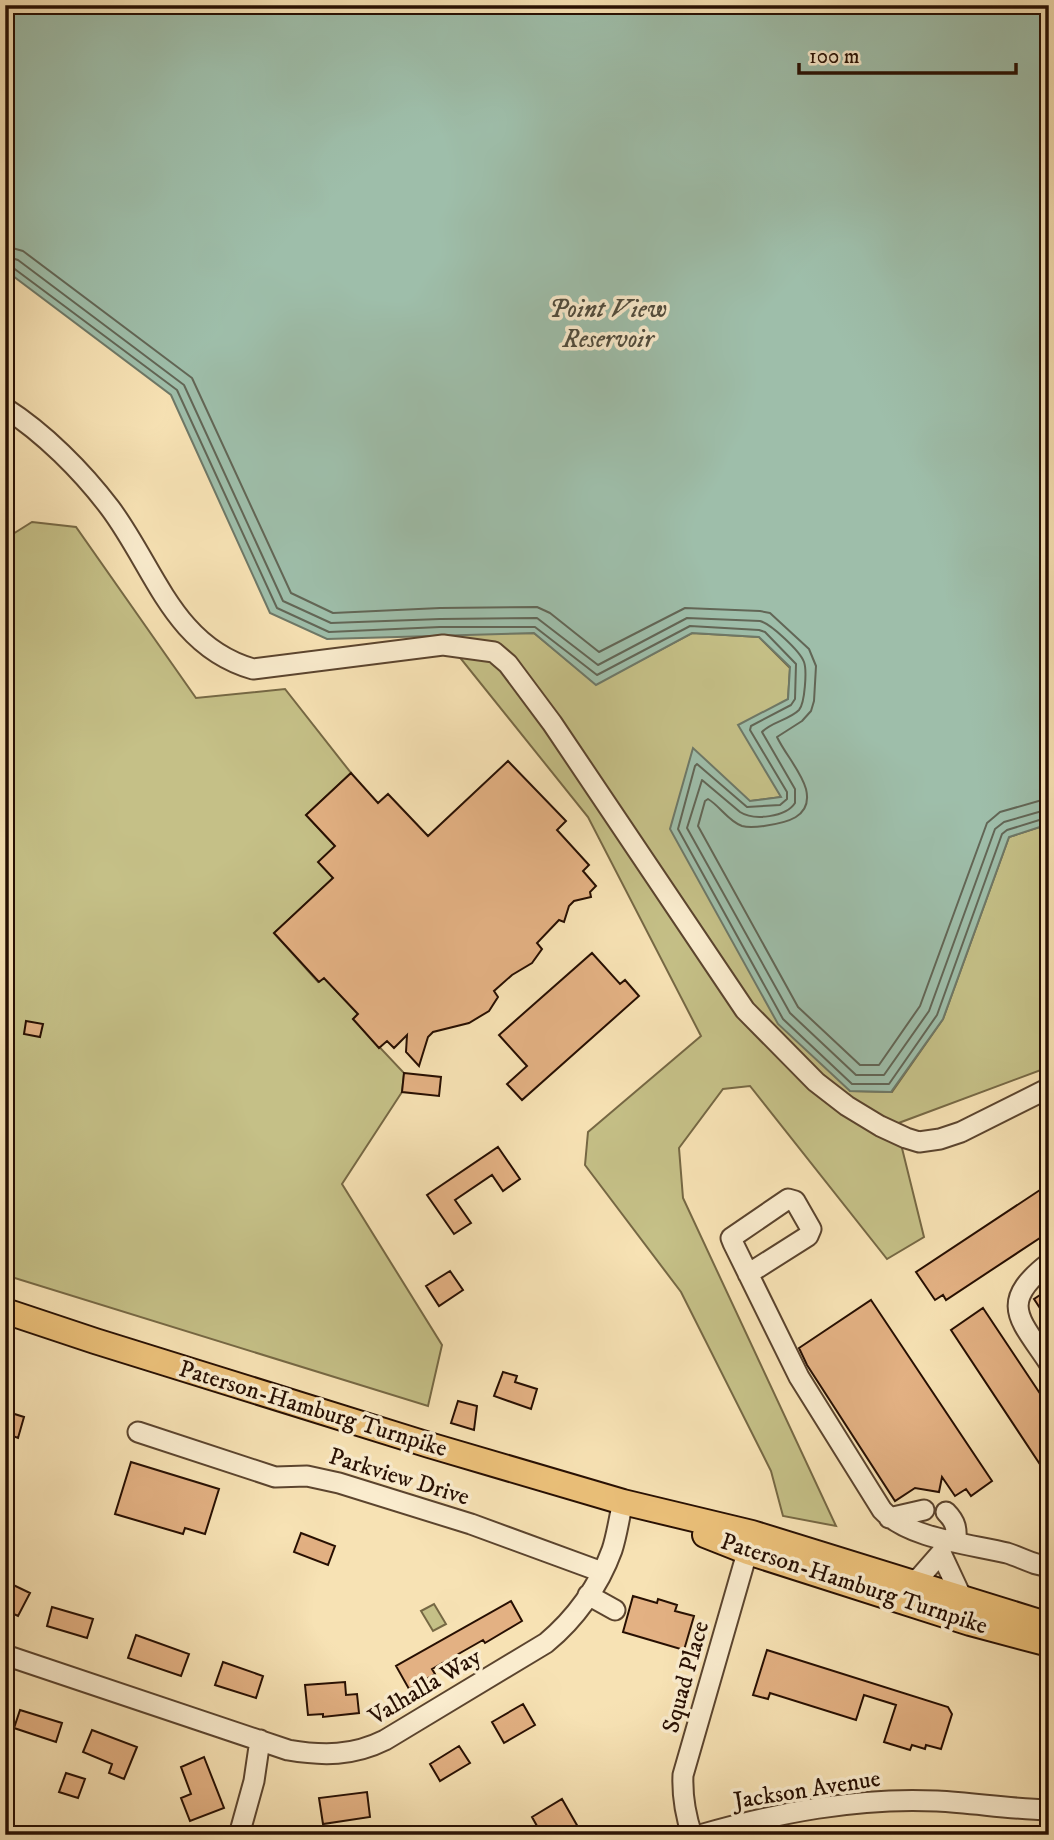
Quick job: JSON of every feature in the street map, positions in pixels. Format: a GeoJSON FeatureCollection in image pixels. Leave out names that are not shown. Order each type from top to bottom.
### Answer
{"type":"FeatureCollection","features":[{"type":"Feature","properties":{"kind":"main road","name":"Paterson-Hamburg Turnpike"},"geometry":{"type":"LineString","coordinates":[[5,1311],[429,1445],[623,1502],[750,1543],[970,1623],[1049,1644]]}},
{"type":"Feature","properties":{"kind":"main road","name":"Paterson-Hamburg Turnpike"},"geometry":{"type":"LineString","coordinates":[[750,1543],[911,1583],[1049,1625]]}},
{"type":"Feature","properties":{"kind":"street"},"geometry":{"type":"LineString","coordinates":[[5,408],[33,428],[93,488],[121,524],[171,607],[210,650],[233,663],[253,668],[443,645],[494,652],[508,664],[552,723],[745,1010],[816,1082],[847,1106],[906,1139],[919,1142],[961,1132],[1049,1088]]}},
{"type":"Feature","properties":{"kind":"street"},"geometry":{"type":"LineString","coordinates":[[1049,1263],[1029,1279],[1021,1290],[1017,1303],[1018,1314],[1024,1326],[1049,1363]]}},
{"type":"Feature","properties":{"kind":"street"},"geometry":{"type":"LineString","coordinates":[[748,1274],[799,1377],[889,1518],[947,1545],[1009,1554],[1046,1566]]}},
{"type":"Feature","properties":{"kind":"street","name":"Parkview Drive"},"geometry":{"type":"LineString","coordinates":[[138,1432],[275,1477],[307,1476],[339,1483],[471,1524],[602,1572]]}},
{"type":"Feature","properties":{"kind":"street","name":"Valhalla Way"},"geometry":{"type":"LineString","coordinates":[[5,1654],[288,1750],[335,1755],[372,1746],[546,1643],[573,1617],[602,1572],[612,1550],[623,1502]]}},
{"type":"Feature","properties":{"kind":"street"},"geometry":{"type":"LineString","coordinates":[[889,1518],[924,1510]]}},
{"type":"Feature","properties":{"kind":"street"},"geometry":{"type":"LineString","coordinates":[[911,1583],[920,1577],[957,1531],[954,1521],[946,1512]]}},
{"type":"Feature","properties":{"kind":"street","name":"Squad Place"},"geometry":{"type":"LineString","coordinates":[[692,1835],[683,1804],[683,1775],[750,1543]]}},
{"type":"Feature","properties":{"kind":"street"},"geometry":{"type":"LineString","coordinates":[[947,1545],[962,1598]]}},
{"type":"Feature","properties":{"kind":"street"},"geometry":{"type":"LineString","coordinates":[[588,1595],[615,1611]]}},
{"type":"Feature","properties":{"kind":"street"},"geometry":{"type":"LineString","coordinates":[[239,1835],[254,1781],[260,1740]]}},
{"type":"Feature","properties":{"kind":"street","name":"Jackson Avenue"},"geometry":{"type":"LineString","coordinates":[[700,1835],[785,1814],[861,1803],[936,1801],[1049,1810]]}},
{"type":"Feature","properties":{"kind":"shaded area"},"geometry":{"type":"Polygon","coordinates":[[[32,522],[76,527],[196,698],[285,689],[351,773],[306,815],[335,846],[333,878],[274,933],[318,982],[324,978],[358,1014],[353,1019],[404,1073],[402,1092],[342,1184],[442,1345],[428,1406],[5,1275],[5,539],[32,522]]]}},
{"type":"Feature","properties":{"kind":"shaded area"},"geometry":{"type":"Polygon","coordinates":[[[534,633],[596,684],[692,633],[759,637],[790,668],[782,797],[750,801],[850,1091],[892,1092],[943,1019],[1009,837],[1049,824],[1049,1067],[896,1124],[924,1237],[887,1259],[750,1086],[723,1089],[679,1148],[683,1198],[836,1526],[783,1516],[771,1471],[681,1292],[585,1165],[588,1132],[701,1036],[588,817],[441,634],[534,633]]]}},
{"type":"Feature","properties":{"kind":"shaded area"},"geometry":{"type":"Polygon","coordinates":[[[434,1604],[446,1624],[433,1631],[421,1611],[434,1604]]]}},
{"type":"Feature","properties":{"kind":"water","name":"Point View Reservoir"},"geometry":{"type":"Polygon","coordinates":[[[5,5],[1049,5],[1049,824],[1009,837],[943,1019],[891,1092],[850,1091],[778,1024],[670,829],[693,748],[750,801],[781,797],[738,725],[788,699],[790,667],[759,637],[692,633],[596,685],[534,633],[327,639],[270,613],[171,395],[5,270],[5,5]]]}},
{"type":"Feature","properties":{"kind":"building"},"geometry":{"type":"Polygon","coordinates":[[[508,761],[566,821],[557,830],[589,865],[583,871],[596,886],[590,892],[591,897],[574,901],[569,906],[564,922],[559,920],[537,943],[542,949],[532,963],[512,975],[494,991],[498,997],[489,1011],[469,1023],[433,1032],[428,1037],[419,1066],[406,1052],[407,1035],[394,1048],[387,1041],[379,1048],[353,1019],[358,1014],[324,978],[319,982],[274,933],[333,878],[318,862],[335,846],[306,815],[351,773],[378,803],[388,794],[428,836],[508,761]]]}},
{"type":"Feature","properties":{"kind":"building"},"geometry":{"type":"Polygon","coordinates":[[[592,953],[620,984],[625,980],[639,996],[522,1100],[507,1084],[527,1066],[499,1035],[592,953]]]}},
{"type":"Feature","properties":{"kind":"building"},"geometry":{"type":"Polygon","coordinates":[[[26,1021],[43,1024],[40,1037],[24,1034],[26,1021]]]}},
{"type":"Feature","properties":{"kind":"building"},"geometry":{"type":"Polygon","coordinates":[[[404,1073],[441,1077],[439,1096],[402,1092],[404,1073]]]}},
{"type":"Feature","properties":{"kind":"building"},"geometry":{"type":"Polygon","coordinates":[[[498,1147],[520,1179],[503,1191],[492,1175],[455,1200],[471,1223],[454,1234],[427,1195],[498,1147]]]}},
{"type":"Feature","properties":{"kind":"building"},"geometry":{"type":"Polygon","coordinates":[[[1049,1184],[1049,1232],[946,1300],[943,1295],[935,1300],[916,1272],[1049,1184]]]}},
{"type":"Feature","properties":{"kind":"building"},"geometry":{"type":"Polygon","coordinates":[[[450,1271],[463,1290],[439,1306],[426,1286],[450,1271]]]}},
{"type":"Feature","properties":{"kind":"building"},"geometry":{"type":"Polygon","coordinates":[[[1049,1289],[1049,1322],[1034,1299],[1049,1289]]]}},
{"type":"Feature","properties":{"kind":"building"},"geometry":{"type":"Polygon","coordinates":[[[871,1300],[992,1481],[971,1496],[966,1489],[955,1496],[942,1477],[939,1492],[915,1488],[895,1501],[807,1365],[799,1348],[871,1300]]]}},
{"type":"Feature","properties":{"kind":"building"},"geometry":{"type":"Polygon","coordinates":[[[983,1308],[1049,1407],[1049,1478],[951,1330],[983,1308]]]}},
{"type":"Feature","properties":{"kind":"building"},"geometry":{"type":"Polygon","coordinates":[[[503,1372],[517,1376],[515,1382],[537,1389],[531,1409],[494,1396],[503,1372]]]}},
{"type":"Feature","properties":{"kind":"building"},"geometry":{"type":"Polygon","coordinates":[[[458,1401],[477,1406],[474,1430],[451,1423],[458,1401]]]}},
{"type":"Feature","properties":{"kind":"building"},"geometry":{"type":"Polygon","coordinates":[[[5,1411],[24,1417],[18,1438],[5,1433],[5,1411]]]}},
{"type":"Feature","properties":{"kind":"building"},"geometry":{"type":"Polygon","coordinates":[[[131,1462],[219,1489],[205,1534],[185,1528],[183,1534],[115,1514],[131,1462]]]}},
{"type":"Feature","properties":{"kind":"building"},"geometry":{"type":"Polygon","coordinates":[[[301,1533],[335,1546],[328,1565],[294,1552],[301,1533]]]}},
{"type":"Feature","properties":{"kind":"building"},"geometry":{"type":"Polygon","coordinates":[[[5,1581],[30,1593],[18,1616],[5,1610],[5,1581]]]}},
{"type":"Feature","properties":{"kind":"building"},"geometry":{"type":"Polygon","coordinates":[[[633,1596],[677,1605],[675,1611],[694,1616],[684,1650],[623,1632],[633,1596]]]}},
{"type":"Feature","properties":{"kind":"building"},"geometry":{"type":"Polygon","coordinates":[[[511,1601],[522,1621],[432,1669],[435,1674],[409,1689],[396,1666],[511,1601]]]}},
{"type":"Feature","properties":{"kind":"building"},"geometry":{"type":"Polygon","coordinates":[[[52,1607],[93,1619],[87,1638],[47,1626],[52,1607]]]}},
{"type":"Feature","properties":{"kind":"building"},"geometry":{"type":"Polygon","coordinates":[[[136,1635],[189,1654],[181,1676],[128,1658],[136,1635]]]}},
{"type":"Feature","properties":{"kind":"building"},"geometry":{"type":"Polygon","coordinates":[[[767,1650],[948,1707],[952,1714],[941,1749],[926,1745],[925,1749],[912,1745],[910,1750],[884,1742],[896,1705],[864,1695],[856,1720],[770,1693],[768,1699],[753,1695],[767,1650]]]}},
{"type":"Feature","properties":{"kind":"building"},"geometry":{"type":"Polygon","coordinates":[[[223,1662],[263,1676],[256,1698],[215,1685],[223,1662]]]}},
{"type":"Feature","properties":{"kind":"building"},"geometry":{"type":"Polygon","coordinates":[[[345,1682],[346,1695],[357,1694],[359,1713],[323,1717],[323,1714],[308,1715],[305,1685],[345,1682]]]}},
{"type":"Feature","properties":{"kind":"building"},"geometry":{"type":"Polygon","coordinates":[[[523,1704],[535,1725],[504,1743],[492,1722],[523,1704]]]}},
{"type":"Feature","properties":{"kind":"building"},"geometry":{"type":"Polygon","coordinates":[[[20,1710],[62,1723],[56,1742],[14,1728],[20,1710]]]}},
{"type":"Feature","properties":{"kind":"building"},"geometry":{"type":"Polygon","coordinates":[[[92,1730],[137,1747],[124,1779],[109,1773],[112,1764],[83,1752],[92,1730]]]}},
{"type":"Feature","properties":{"kind":"building"},"geometry":{"type":"Polygon","coordinates":[[[459,1746],[470,1763],[440,1781],[430,1764],[459,1746]]]}},
{"type":"Feature","properties":{"kind":"building"},"geometry":{"type":"Polygon","coordinates":[[[204,1757],[224,1808],[190,1821],[181,1798],[191,1794],[181,1767],[204,1757]]]}},
{"type":"Feature","properties":{"kind":"building"},"geometry":{"type":"Polygon","coordinates":[[[66,1773],[85,1779],[78,1798],[59,1792],[66,1773]]]}},
{"type":"Feature","properties":{"kind":"building"},"geometry":{"type":"Polygon","coordinates":[[[367,1792],[370,1817],[323,1824],[319,1798],[367,1792]]]}},
{"type":"Feature","properties":{"kind":"building"},"geometry":{"type":"Polygon","coordinates":[[[562,1799],[578,1827],[565,1835],[542,1835],[532,1817],[562,1799]]]}}]}
